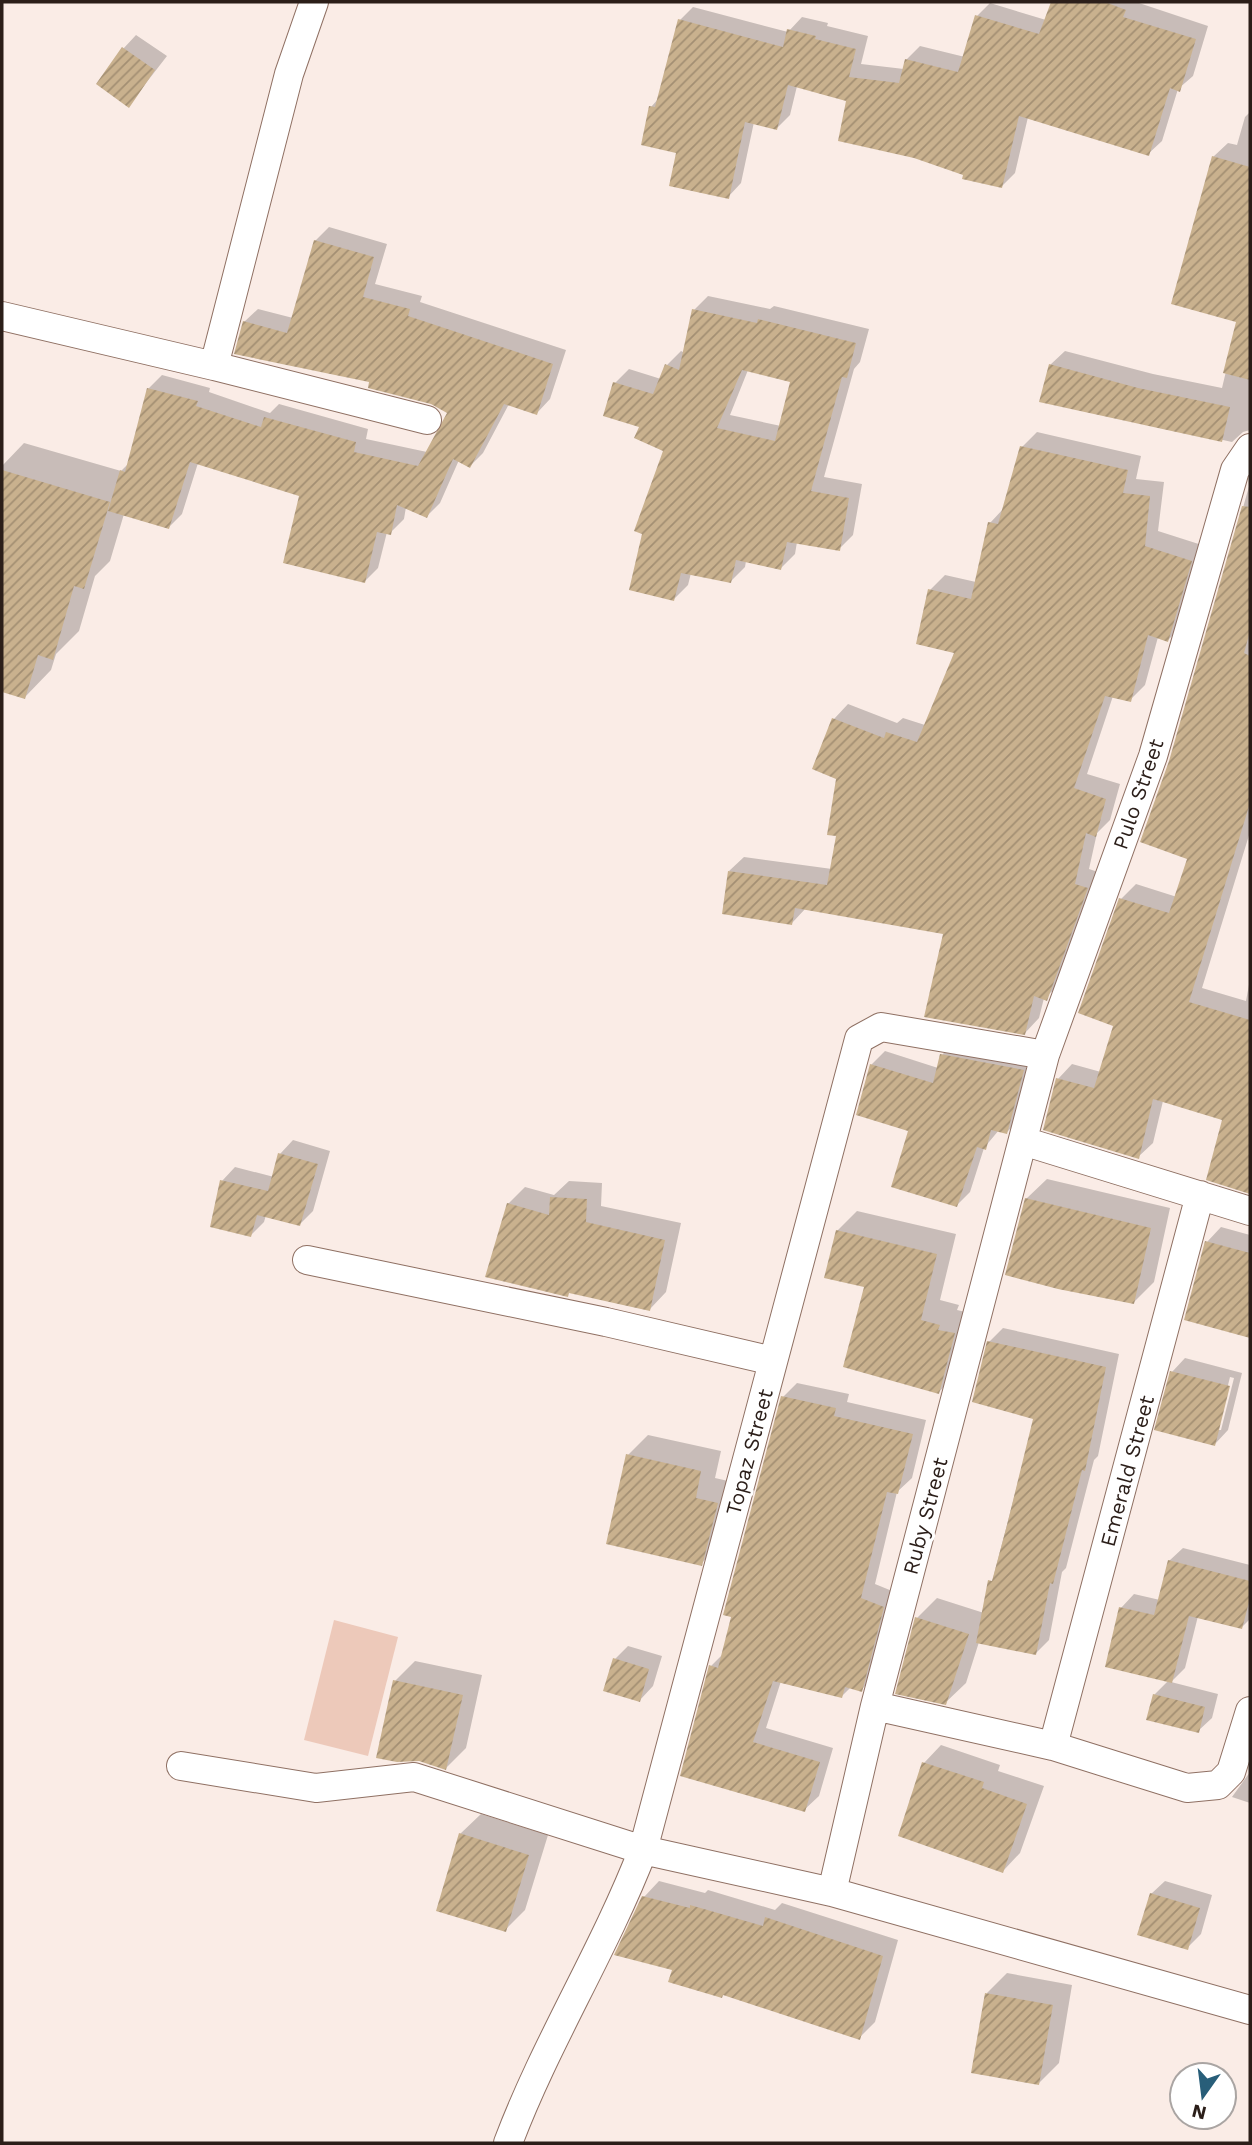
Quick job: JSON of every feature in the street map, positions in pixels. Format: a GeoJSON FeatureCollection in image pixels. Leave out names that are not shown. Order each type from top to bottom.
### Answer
{"type":"FeatureCollection","features":[{"type":"Feature","properties":{"kind":"street"},"geometry":{"type":"LineString","coordinates":[[214,366],[289,74],[314,2]]}},
{"type":"Feature","properties":{"kind":"street"},"geometry":{"type":"LineString","coordinates":[[2,316],[427,420]]}},
{"type":"Feature","properties":{"kind":"street","name":"Pulo Street"},"geometry":{"type":"LineString","coordinates":[[1024,1141],[1045,1055],[1153,756],[1235,470],[1250,448]]}},
{"type":"Feature","properties":{"kind":"street","name":"Topaz Street"},"geometry":{"type":"LineString","coordinates":[[508,2143],[564,2016],[612,1926],[643,1850],[859,1039],[881,1027],[1045,1055]]}},
{"type":"Feature","properties":{"kind":"street"},"geometry":{"type":"LineString","coordinates":[[1024,1141],[1250,1211]]}},
{"type":"Feature","properties":{"kind":"street","name":"Ruby Street"},"geometry":{"type":"LineString","coordinates":[[832,1892],[875,1706],[1024,1141]]}},
{"type":"Feature","properties":{"kind":"street","name":"Emerald Street"},"geometry":{"type":"LineString","coordinates":[[1053,1746],[1200,1195]]}},
{"type":"Feature","properties":{"kind":"street"},"geometry":{"type":"LineString","coordinates":[[306,1260],[606,1322],[773,1361]]}},
{"type":"Feature","properties":{"kind":"street"},"geometry":{"type":"LineString","coordinates":[[875,1706],[1053,1746],[1187,1788],[1218,1784],[1231,1773],[1250,1711]]}},
{"type":"Feature","properties":{"kind":"street"},"geometry":{"type":"LineString","coordinates":[[181,1766],[316,1788],[414,1777],[643,1850],[832,1892],[1250,2010]]}},
{"type":"Feature","properties":{"kind":"shaded area"},"geometry":{"type":"Polygon","coordinates":[[[334,1620],[398,1637],[368,1756],[304,1740],[334,1620]]]}},
{"type":"Feature","properties":{"kind":"building"},"geometry":{"type":"Polygon","coordinates":[[[1051,2],[1105,2],[1126,10],[1123,17],[1196,39],[1180,92],[1170,88],[1149,156],[1019,116],[1002,188],[962,179],[963,175],[914,158],[838,141],[846,101],[788,85],[777,130],[745,122],[729,199],[669,186],[676,153],[641,145],[649,106],[655,107],[678,19],[783,47],[787,29],[816,36],[815,39],[856,49],[849,77],[899,83],[905,59],[958,72],[975,15],[1039,34],[1051,2]]]}},
{"type":"Feature","properties":{"kind":"building"},"geometry":{"type":"Polygon","coordinates":[[[122,47],[155,70],[129,108],[96,84],[122,47]]]}},
{"type":"Feature","properties":{"kind":"building"},"geometry":{"type":"Polygon","coordinates":[[[1212,156],[1250,167],[1250,380],[1223,373],[1236,322],[1171,304],[1212,156]]]}},
{"type":"Feature","properties":{"kind":"building"},"geometry":{"type":"Polygon","coordinates":[[[314,240],[374,257],[363,297],[410,309],[408,316],[553,364],[537,415],[504,404],[470,468],[453,459],[427,518],[397,505],[391,535],[377,532],[365,583],[283,563],[299,496],[190,462],[169,529],[108,511],[120,470],[125,472],[147,388],[198,401],[196,406],[261,427],[264,417],[356,442],[354,452],[418,466],[447,413],[431,404],[368,388],[369,382],[234,354],[243,321],[287,333],[314,240]]]}},
{"type":"Feature","properties":{"kind":"building"},"geometry":{"type":"Polygon","coordinates":[[[692,309],[757,323],[758,319],[856,343],[847,378],[842,377],[811,491],[849,498],[840,551],[787,542],[781,570],[736,560],[731,583],[681,573],[674,601],[629,590],[642,534],[634,531],[663,451],[634,438],[639,427],[603,416],[613,382],[653,394],[665,364],[679,370],[692,309]],[[742,370],[717,428],[775,441],[790,382],[742,370]]]}},
{"type":"Feature","properties":{"kind":"building"},"geometry":{"type":"Polygon","coordinates":[[[1049,364],[1138,388],[1230,407],[1222,442],[1039,402],[1049,364]]]}},
{"type":"Feature","properties":{"kind":"building"},"geometry":{"type":"Polygon","coordinates":[[[1020,446],[1128,470],[1123,493],[1150,496],[1145,546],[1192,561],[1168,642],[1148,635],[1131,702],[1105,696],[1074,788],[1106,799],[1096,837],[1086,833],[1075,884],[1088,888],[1047,1001],[1034,996],[1025,1035],[924,1017],[943,934],[795,908],[792,925],[722,914],[728,871],[827,885],[836,836],[827,835],[836,779],[812,769],[832,718],[884,738],[886,732],[917,742],[954,653],[916,644],[928,589],[971,599],[988,522],[998,524],[1020,446]]]}},
{"type":"Feature","properties":{"kind":"building"},"geometry":{"type":"Polygon","coordinates":[[[2,470],[110,502],[84,589],[74,586],[53,660],[38,655],[25,699],[2,692],[2,470]]]}},
{"type":"Feature","properties":{"kind":"building"},"geometry":{"type":"Polygon","coordinates":[[[1242,506],[1250,507],[1250,631],[1244,653],[1250,656],[1250,803],[1189,1002],[1250,1020],[1250,1194],[1206,1180],[1222,1120],[1153,1099],[1139,1159],[1043,1130],[1056,1078],[1094,1088],[1113,1026],[1078,1013],[1119,898],[1169,913],[1187,859],[1140,842],[1169,761],[1242,506]]]}},
{"type":"Feature","properties":{"kind":"building"},"geometry":{"type":"Polygon","coordinates":[[[940,1054],[1024,1070],[1007,1134],[991,1130],[986,1150],[977,1147],[957,1207],[891,1187],[908,1131],[856,1115],[870,1064],[933,1083],[940,1054]]]}},
{"type":"Feature","properties":{"kind":"building"},"geometry":{"type":"Polygon","coordinates":[[[278,1153],[318,1164],[300,1226],[257,1215],[251,1237],[210,1227],[220,1180],[268,1191],[278,1153]]]}},
{"type":"Feature","properties":{"kind":"building"},"geometry":{"type":"Polygon","coordinates":[[[550,1197],[587,1199],[586,1222],[665,1240],[650,1311],[569,1293],[568,1297],[485,1277],[507,1203],[549,1215],[550,1197]]]}},
{"type":"Feature","properties":{"kind":"building"},"geometry":{"type":"Polygon","coordinates":[[[1025,1198],[1151,1228],[1134,1304],[1005,1275],[1025,1198]]]}},
{"type":"Feature","properties":{"kind":"building"},"geometry":{"type":"Polygon","coordinates":[[[836,1230],[937,1254],[921,1320],[940,1325],[938,1330],[955,1333],[939,1394],[843,1367],[864,1287],[824,1278],[836,1230]]]}},
{"type":"Feature","properties":{"kind":"building"},"geometry":{"type":"Polygon","coordinates":[[[1205,1241],[1250,1253],[1250,1338],[1184,1320],[1205,1241]]]}},
{"type":"Feature","properties":{"kind":"building"},"geometry":{"type":"Polygon","coordinates":[[[987,1341],[1106,1367],[1085,1471],[1082,1470],[1053,1584],[1050,1583],[1036,1655],[976,1643],[988,1580],[992,1581],[1033,1419],[972,1402],[987,1341]]]}},
{"type":"Feature","properties":{"kind":"building"},"geometry":{"type":"Polygon","coordinates":[[[1170,1371],[1230,1386],[1215,1446],[1154,1430],[1170,1371]]]}},
{"type":"Feature","properties":{"kind":"building"},"geometry":{"type":"Polygon","coordinates":[[[781,1396],[836,1408],[834,1416],[913,1434],[898,1494],[887,1492],[861,1598],[884,1607],[862,1692],[845,1687],[842,1698],[773,1681],[753,1742],[820,1762],[805,1812],[680,1776],[709,1665],[718,1668],[731,1617],[723,1615],[781,1396]]]}},
{"type":"Feature","properties":{"kind":"building"},"geometry":{"type":"Polygon","coordinates":[[[626,1454],[701,1471],[696,1498],[718,1503],[702,1566],[606,1544],[626,1454]]]}},
{"type":"Feature","properties":{"kind":"building"},"geometry":{"type":"Polygon","coordinates":[[[1168,1560],[1250,1581],[1250,1598],[1242,1629],[1189,1616],[1172,1683],[1105,1667],[1119,1607],[1154,1615],[1168,1560]]]}},
{"type":"Feature","properties":{"kind":"building"},"geometry":{"type":"Polygon","coordinates":[[[915,1617],[969,1634],[946,1705],[895,1694],[915,1617]]]}},
{"type":"Feature","properties":{"kind":"building"},"geometry":{"type":"Polygon","coordinates":[[[613,1658],[649,1669],[640,1702],[603,1691],[613,1658]]]}},
{"type":"Feature","properties":{"kind":"building"},"geometry":{"type":"Polygon","coordinates":[[[393,1680],[463,1695],[446,1770],[419,1761],[397,1762],[376,1758],[393,1680]]]}},
{"type":"Feature","properties":{"kind":"building"},"geometry":{"type":"Polygon","coordinates":[[[1153,1694],[1205,1707],[1199,1733],[1146,1720],[1153,1694]]]}},
{"type":"Feature","properties":{"kind":"building"},"geometry":{"type":"Polygon","coordinates":[[[922,1762],[984,1782],[982,1788],[1027,1804],[1003,1873],[898,1836],[922,1762]]]}},
{"type":"Feature","properties":{"kind":"building"},"geometry":{"type":"Polygon","coordinates":[[[459,1833],[529,1855],[506,1932],[436,1911],[459,1833]]]}},
{"type":"Feature","properties":{"kind":"building"},"geometry":{"type":"Polygon","coordinates":[[[1150,1893],[1200,1908],[1188,1950],[1137,1935],[1150,1893]]]}},
{"type":"Feature","properties":{"kind":"building"},"geometry":{"type":"Polygon","coordinates":[[[642,1896],[690,1908],[690,1905],[763,1926],[765,1917],[883,1956],[860,2040],[723,1995],[722,1998],[668,1982],[672,1970],[614,1955],[642,1896]]]}},
{"type":"Feature","properties":{"kind":"building"},"geometry":{"type":"Polygon","coordinates":[[[985,1993],[1053,2005],[1039,2085],[971,2073],[985,1993]]]}}]}
